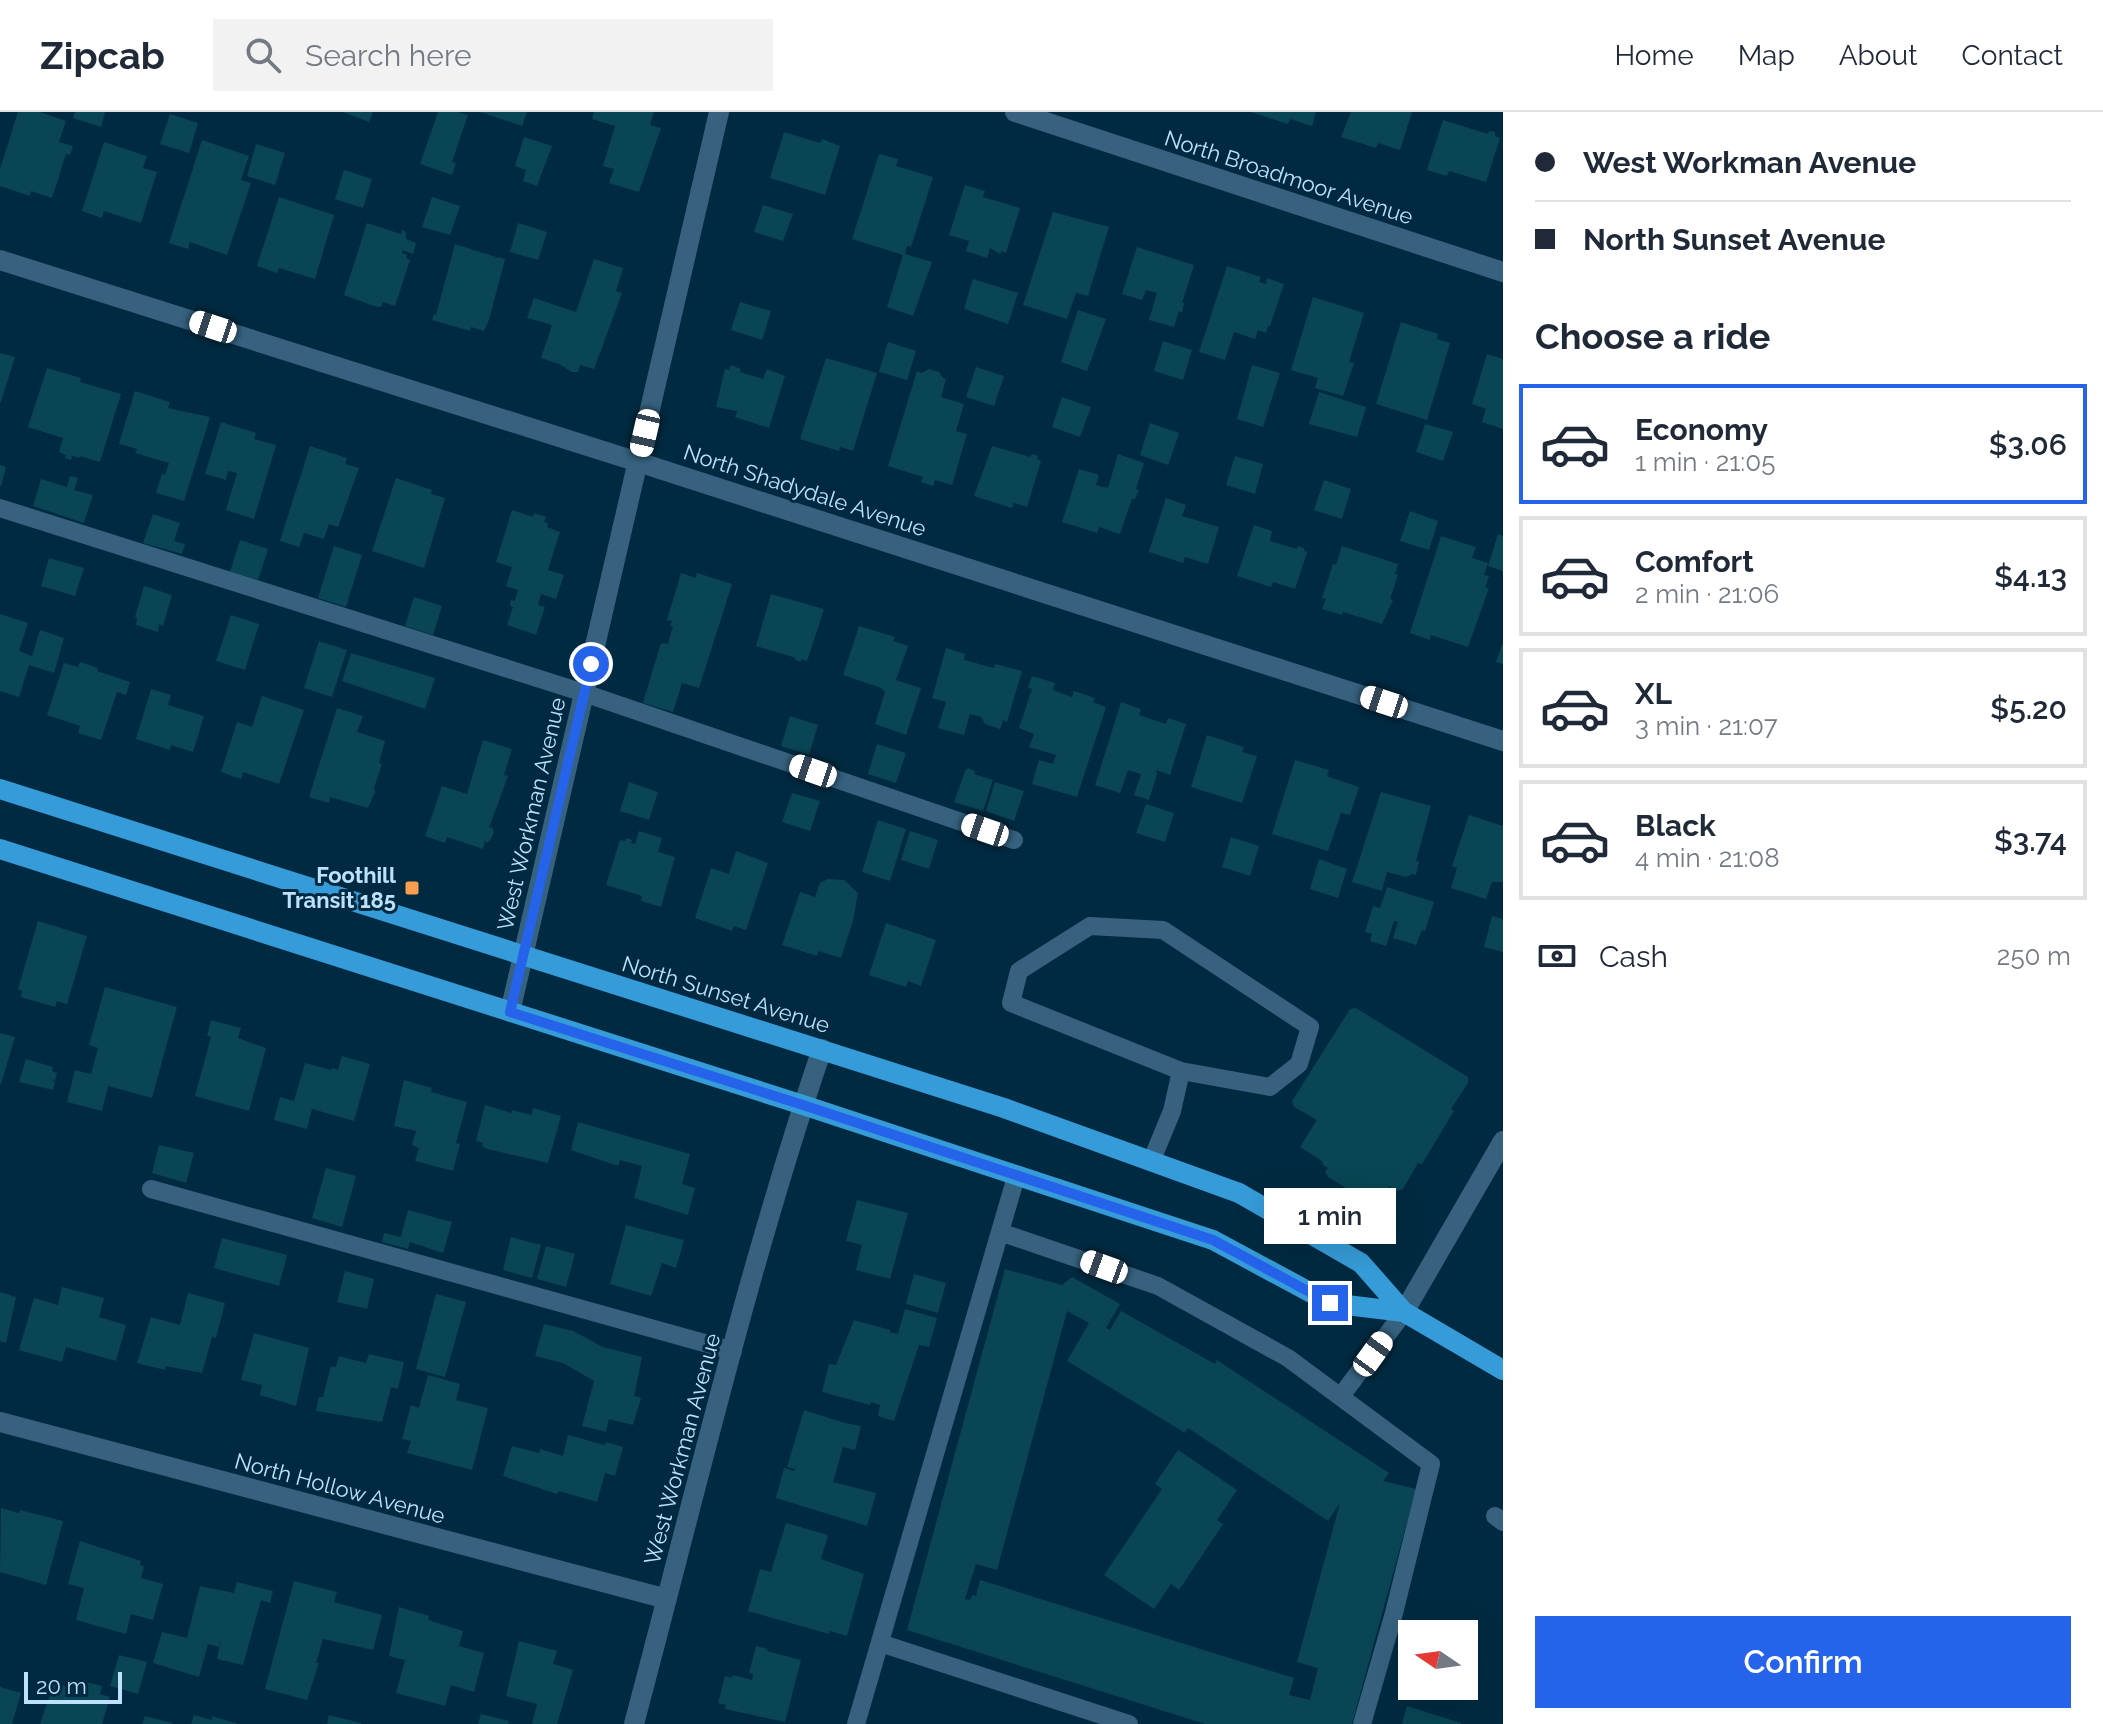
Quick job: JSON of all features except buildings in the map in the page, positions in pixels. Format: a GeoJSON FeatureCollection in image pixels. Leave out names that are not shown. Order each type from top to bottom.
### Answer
{"type":"FeatureCollection","features":[{"type":"Feature","properties":{"kind":"main road","name":"North Sunset Avenue"},"geometry":{"type":"LineString","coordinates":[[0,789],[1004,1108],[1239,1193],[1361,1263],[1404,1312],[1503,1370]]}},
{"type":"Feature","properties":{"kind":"main road","name":"North Sunset Avenue"},"geometry":{"type":"LineString","coordinates":[[0,849],[803,1105],[1213,1240],[1330,1303],[1404,1312]]}},
{"type":"Feature","properties":{"kind":"street","name":"West Workman Avenue"},"geometry":{"type":"LineString","coordinates":[[510,1012],[719,112]]}},
{"type":"Feature","properties":{"kind":"street","name":"North Broadmoor Avenue"},"geometry":{"type":"LineString","coordinates":[[1015,112],[1503,272]]}},
{"type":"Feature","properties":{"kind":"street","name":"North Shadydale Avenue"},"geometry":{"type":"LineString","coordinates":[[0,260],[1503,741]]}},
{"type":"Feature","properties":{"kind":"street","name":"West Workman Avenue"},"geometry":{"type":"LineString","coordinates":[[634,1724],[733,1351],[822,1049]]}},
{"type":"Feature","properties":{"kind":"street"},"geometry":{"type":"LineString","coordinates":[[1404,1312],[1503,1141]]}},
{"type":"Feature","properties":{"kind":"street","name":"North Hollow Avenue"},"geometry":{"type":"LineString","coordinates":[[0,1422],[667,1599]]}},
{"type":"Feature","properties":{"kind":"lane"},"geometry":{"type":"LineString","coordinates":[[0,508],[584,693],[1014,840]]}},
{"type":"Feature","properties":{"kind":"lane"},"geometry":{"type":"LineString","coordinates":[[1090,926],[1163,930],[1310,1027],[1299,1064],[1270,1087],[1181,1071],[1011,1003],[1019,971],[1090,926]]}},
{"type":"Feature","properties":{"kind":"lane"},"geometry":{"type":"LineString","coordinates":[[1151,1162],[1172,1111],[1181,1071]]}},
{"type":"Feature","properties":{"kind":"lane"},"geometry":{"type":"LineString","coordinates":[[856,1724],[1016,1177]]}},
{"type":"Feature","properties":{"kind":"lane"},"geometry":{"type":"LineString","coordinates":[[151,1189],[733,1351]]}},
{"type":"Feature","properties":{"kind":"lane"},"geometry":{"type":"LineString","coordinates":[[1000,1232],[1158,1286],[1288,1358],[1431,1464],[1394,1613],[1362,1724]]}},
{"type":"Feature","properties":{"kind":"lane"},"geometry":{"type":"LineString","coordinates":[[1341,1396],[1404,1312]]}},
{"type":"Feature","properties":{"kind":"lane"},"geometry":{"type":"LineString","coordinates":[[880,1643],[1129,1724]]}},
{"type":"Feature","properties":{"kind":"place","name":"Foothill Transit 185"},"geometry":{"type":"Point","coordinates":[412,888]}},
{"type":"Feature","properties":{"kind":"route"},"geometry":{"type":"LineString","coordinates":[[591,664],[510,1012],[1213,1240],[1330,1303]]}}]}
